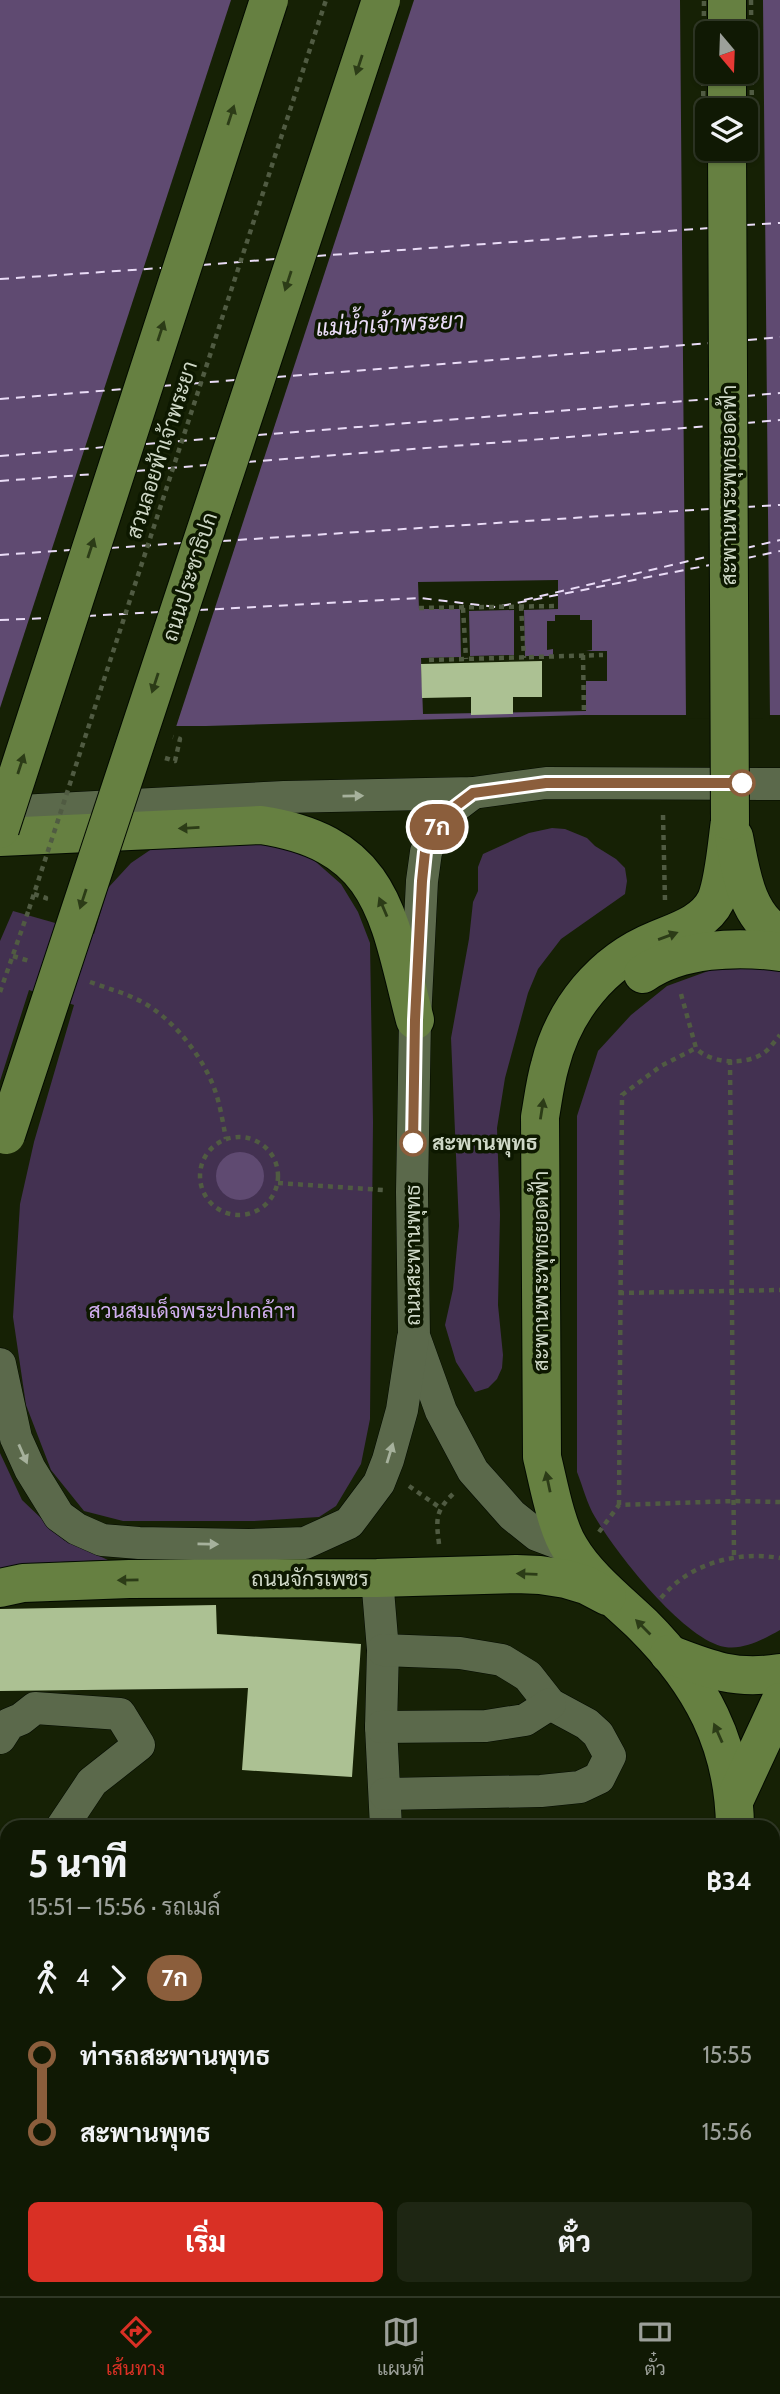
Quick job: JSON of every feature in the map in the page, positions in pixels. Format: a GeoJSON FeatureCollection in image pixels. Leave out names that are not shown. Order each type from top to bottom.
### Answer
{"type":"FeatureCollection","features":[{"type":"Feature","properties":{"kind":"main road"},"geometry":{"type":"LineString","coordinates":[[0,829],[269,0]]}},
{"type":"Feature","properties":{"kind":"main road","name":"ถนนประชาธิปก"},"geometry":{"type":"LineString","coordinates":[[3,1145],[381,0]]}},
{"type":"Feature","properties":{"kind":"main road"},"geometry":{"type":"LineString","coordinates":[[727,0],[727,21]]}},
{"type":"Feature","properties":{"kind":"main road","name":"สะพานพระพุทธยอดฟ้า"},"geometry":{"type":"LineString","coordinates":[[573,1553],[550,1495],[542,1457],[540,1117],[550,1064],[565,1024],[582,996],[612,965],[634,951],[695,923],[716,901],[730,821],[727,161]]}},
{"type":"Feature","properties":{"kind":"main road","name":"สะพานพระพุทธยอดฟ้า"},"geometry":{"type":"LineString","coordinates":[[730,821],[751,902],[758,917],[780,935]]}},
{"type":"Feature","properties":{"kind":"main road"},"geometry":{"type":"LineString","coordinates":[[0,837],[261,825],[287,829],[317,839],[335,848],[370,880],[385,908],[415,1020]]}},
{"type":"Feature","properties":{"kind":"main road"},"geometry":{"type":"LineString","coordinates":[[550,1064],[580,1028],[613,995],[648,970],[707,952],[739,949],[780,952]]}},
{"type":"Feature","properties":{"kind":"main road","name":"ถนนจักรเพชร"},"geometry":{"type":"LineString","coordinates":[[573,1553],[669,1654],[715,1672],[762,1675],[780,1672]]}},
{"type":"Feature","properties":{"kind":"main road","name":"ถนนจักรเพชร"},"geometry":{"type":"LineString","coordinates":[[0,1588],[23,1583],[129,1579],[540,1574],[586,1585],[629,1613]]}},
{"type":"Feature","properties":{"kind":"main road"},"geometry":{"type":"LineString","coordinates":[[669,1654],[702,1698],[723,1745],[735,1813]]}},
{"type":"Feature","properties":{"kind":"main road"},"geometry":{"type":"LineString","coordinates":[[735,1813],[780,1702]]}},
{"type":"Feature","properties":{"kind":"street"},"geometry":{"type":"LineString","coordinates":[[0,812],[271,798],[473,793],[546,783],[780,784]]}},
{"type":"Feature","properties":{"kind":"street","name":"ถนนสะพานพุทธ"},"geometry":{"type":"LineString","coordinates":[[473,793],[448,812],[434,832],[425,852],[415,1020],[412,1192],[414,1336],[441,1411],[473,1471],[512,1515],[537,1535],[573,1553]]}},
{"type":"Feature","properties":{"kind":"street"},"geometry":{"type":"LineString","coordinates":[[0,1364],[16,1438],[30,1469],[59,1516],[77,1529],[102,1540],[139,1543],[305,1543],[349,1523],[379,1483],[402,1409],[414,1336]]}},
{"type":"Feature","properties":{"kind":"street"},"geometry":{"type":"LineString","coordinates":[[377,1578],[383,1650],[381,1727],[386,1820]]}},
{"type":"Feature","properties":{"kind":"street"},"geometry":{"type":"LineString","coordinates":[[383,1650],[460,1653],[502,1660],[528,1676],[550,1704],[587,1724],[597,1734],[610,1756],[599,1778],[580,1787],[541,1791],[385,1794]]}},
{"type":"Feature","properties":{"kind":"street"},"geometry":{"type":"LineString","coordinates":[[381,1727],[486,1726],[525,1720],[550,1704]]}},
{"type":"Feature","properties":{"kind":"street"},"geometry":{"type":"LineString","coordinates":[[0,1738],[9,1724],[22,1719],[35,1708],[120,1714],[139,1745],[92,1782],[67,1820]]}},
{"type":"Feature","properties":{"kind":"path","name":"สวนลอยฟ้าเจ้าพระยา"},"geometry":{"type":"LineString","coordinates":[[0,992],[326,0]]}},
{"type":"Feature","properties":{"kind":"path"},"geometry":{"type":"LineString","coordinates":[[521,606],[524,658]]}},
{"type":"Feature","properties":{"kind":"path"},"geometry":{"type":"LineString","coordinates":[[419,608],[559,606]]}},
{"type":"Feature","properties":{"kind":"path"},"geometry":{"type":"LineString","coordinates":[[463,608],[466,659]]}},
{"type":"Feature","properties":{"kind":"path"},"geometry":{"type":"LineString","coordinates":[[583,655],[584,715]]}},
{"type":"Feature","properties":{"kind":"path"},"geometry":{"type":"LineString","coordinates":[[429,660],[603,655]]}},
{"type":"Feature","properties":{"kind":"path"},"geometry":{"type":"LineString","coordinates":[[663,810],[665,911]]}},
{"type":"Feature","properties":{"kind":"path"},"geometry":{"type":"LineString","coordinates":[[34,894],[46,898]]}},
{"type":"Feature","properties":{"kind":"path"},"geometry":{"type":"LineString","coordinates":[[13,956],[38,964]]}},
{"type":"Feature","properties":{"kind":"path"},"geometry":{"type":"LineString","coordinates":[[85,981],[138,1000],[167,1020],[190,1045],[209,1077],[226,1139]]}},
{"type":"Feature","properties":{"kind":"path"},"geometry":{"type":"LineString","coordinates":[[685,1004],[696,1048],[701,1054],[712,1059],[750,1059],[763,1053],[780,1035]]}},
{"type":"Feature","properties":{"kind":"path"},"geometry":{"type":"LineString","coordinates":[[774,1042],[780,1049]]}},
{"type":"Feature","properties":{"kind":"path"},"geometry":{"type":"LineString","coordinates":[[573,1553],[619,1504],[622,1095],[661,1066],[696,1048]]}},
{"type":"Feature","properties":{"kind":"path"},"geometry":{"type":"LineString","coordinates":[[730,1060],[734,1558]]}},
{"type":"Feature","properties":{"kind":"path"},"geometry":{"type":"LineString","coordinates":[[239,1137],[264,1146],[278,1169],[278,1183],[274,1195],[256,1212],[244,1215],[220,1210],[210,1203],[203,1193],[200,1181],[205,1156],[214,1146],[226,1139],[239,1137]]}},
{"type":"Feature","properties":{"kind":"path"},"geometry":{"type":"LineString","coordinates":[[278,1183],[412,1192]]}},
{"type":"Feature","properties":{"kind":"path"},"geometry":{"type":"LineString","coordinates":[[619,1293],[780,1290]]}},
{"type":"Feature","properties":{"kind":"path"},"geometry":{"type":"LineString","coordinates":[[409,1486],[439,1507]]}},
{"type":"Feature","properties":{"kind":"path"},"geometry":{"type":"LineString","coordinates":[[439,1545],[436,1523],[439,1507],[458,1489]]}},
{"type":"Feature","properties":{"kind":"path"},"geometry":{"type":"LineString","coordinates":[[619,1504],[780,1502]]}},
{"type":"Feature","properties":{"kind":"path"},"geometry":{"type":"LineString","coordinates":[[629,1613],[715,1561],[768,1556],[780,1558]]}},
{"type":"Feature","properties":{"kind":"green space"},"geometry":{"type":"Polygon","coordinates":[[[552,828],[565,829],[587,838],[625,868],[627,881],[625,894],[561,939],[538,969],[528,993],[505,1078],[497,1128],[500,1215],[498,1305],[502,1368],[497,1379],[488,1388],[475,1392],[456,1362],[445,1325],[453,1289],[459,1226],[451,1038],[473,902],[478,891],[478,867],[483,854],[529,833],[552,828]]]}},
{"type":"Feature","properties":{"kind":"green space","name":"สวนสมเด็จพระปกเกล้าฯ"},"geometry":{"type":"Polygon","coordinates":[[[229,833],[308,855],[341,884],[358,912],[370,943],[373,1122],[370,1419],[361,1464],[336,1506],[319,1517],[254,1521],[123,1521],[84,1511],[51,1470],[26,1405],[13,1317],[20,1204],[34,1142],[74,1005],[29,990],[0,1081],[0,941],[13,911],[94,934],[108,888],[131,863],[159,844],[229,833]]]}},
{"type":"Feature","properties":{"kind":"green space"},"geometry":{"type":"Polygon","coordinates":[[[770,968],[780,971],[780,1630],[754,1643],[732,1648],[709,1641],[690,1629],[652,1593],[618,1552],[595,1517],[577,1472],[577,1116],[598,1051],[631,1015],[667,986],[711,970],[770,968]]]}},
{"type":"Feature","properties":{"kind":"green space"},"geometry":{"type":"Polygon","coordinates":[[[0,1453],[22,1500],[64,1540],[108,1560],[60,1562],[0,1572],[0,1453]]]}},
{"type":"Feature","properties":{"kind":"water","name":"แม่น้ำเจ้าพระยา"},"geometry":{"type":"Polygon","coordinates":[[[0,0],[780,0],[780,715],[584,715],[206,726],[0,726],[0,0]]]}},
{"type":"Feature","properties":{"kind":"water"},"geometry":{"type":"Polygon","coordinates":[[[240,1152],[257,1159],[264,1176],[257,1193],[240,1200],[223,1193],[216,1176],[223,1159],[240,1152]]]}},
{"type":"Feature","properties":{"kind":"pier"},"geometry":{"type":"Polygon","coordinates":[[[231,0],[414,0],[175,730],[0,730],[0,708],[231,0]]]}},
{"type":"Feature","properties":{"kind":"pier"},"geometry":{"type":"Polygon","coordinates":[[[680,0],[763,0],[770,719],[686,718],[680,0]]]}},
{"type":"Feature","properties":{"kind":"pier"},"geometry":{"type":"Polygon","coordinates":[[[558,580],[558,609],[524,610],[525,656],[553,656],[553,649],[547,650],[547,621],[555,621],[555,615],[580,615],[580,620],[592,620],[592,650],[586,651],[607,651],[607,681],[586,681],[586,711],[423,714],[421,658],[461,657],[460,609],[419,609],[418,582],[558,580]],[[514,610],[469,611],[470,656],[514,655],[514,610]]]}},
{"type":"Feature","properties":{"kind":"building"},"geometry":{"type":"Polygon","coordinates":[[[542,661],[542,697],[513,697],[513,714],[471,715],[471,697],[422,698],[421,664],[542,661]]]}},
{"type":"Feature","properties":{"kind":"building"},"geometry":{"type":"Polygon","coordinates":[[[216,1605],[217,1634],[361,1644],[352,1777],[242,1770],[248,1688],[0,1691],[0,1609],[216,1605]]]}},
{"type":"Feature","properties":{"kind":"ferry route"},"geometry":{"type":"LineString","coordinates":[[746,225],[780,223]]}},
{"type":"Feature","properties":{"kind":"ferry route"},"geometry":{"type":"LineString","coordinates":[[317,256],[709,228]]}},
{"type":"Feature","properties":{"kind":"ferry route"},"geometry":{"type":"LineString","coordinates":[[202,265],[276,259]]}},
{"type":"Feature","properties":{"kind":"ferry route"},"geometry":{"type":"LineString","coordinates":[[0,279],[161,268]]}},
{"type":"Feature","properties":{"kind":"ferry route"},"geometry":{"type":"LineString","coordinates":[[748,340],[780,337]]}},
{"type":"Feature","properties":{"kind":"ferry route"},"geometry":{"type":"LineString","coordinates":[[277,377],[711,343]]}},
{"type":"Feature","properties":{"kind":"ferry route"},"geometry":{"type":"LineString","coordinates":[[162,386],[236,380]]}},
{"type":"Feature","properties":{"kind":"ferry route"},"geometry":{"type":"LineString","coordinates":[[0,399],[125,389]]}},
{"type":"Feature","properties":{"kind":"ferry route"},"geometry":{"type":"LineString","coordinates":[[746,396],[780,393]]}},
{"type":"Feature","properties":{"kind":"ferry route"},"geometry":{"type":"LineString","coordinates":[[258,435],[709,399]]}},
{"type":"Feature","properties":{"kind":"ferry route"},"geometry":{"type":"LineString","coordinates":[[746,423],[780,420]]}},
{"type":"Feature","properties":{"kind":"ferry route"},"geometry":{"type":"LineString","coordinates":[[247,462],[709,426]]}},
{"type":"Feature","properties":{"kind":"ferry route"},"geometry":{"type":"LineString","coordinates":[[146,444],[217,438]]}},
{"type":"Feature","properties":{"kind":"ferry route"},"geometry":{"type":"LineString","coordinates":[[0,456],[106,447]]}},
{"type":"Feature","properties":{"kind":"ferry route"},"geometry":{"type":"LineString","coordinates":[[136,471],[207,465]]}},
{"type":"Feature","properties":{"kind":"ferry route"},"geometry":{"type":"LineString","coordinates":[[0,481],[95,474]]}},
{"type":"Feature","properties":{"kind":"ferry route"},"geometry":{"type":"LineString","coordinates":[[746,507],[780,505]]}},
{"type":"Feature","properties":{"kind":"ferry route"},"geometry":{"type":"LineString","coordinates":[[222,541],[709,509]]}},
{"type":"Feature","properties":{"kind":"ferry route"},"geometry":{"type":"LineString","coordinates":[[746,548],[780,540]]}},
{"type":"Feature","properties":{"kind":"ferry route"},"geometry":{"type":"LineString","coordinates":[[110,548],[182,543]]}},
{"type":"Feature","properties":{"kind":"ferry route"},"geometry":{"type":"LineString","coordinates":[[0,555],[70,550]]}},
{"type":"Feature","properties":{"kind":"ferry route"},"geometry":{"type":"LineString","coordinates":[[747,558],[780,551]]}},
{"type":"Feature","properties":{"kind":"ferry route"},"geometry":{"type":"LineString","coordinates":[[524,600],[710,556]]}},
{"type":"Feature","properties":{"kind":"ferry route"},"geometry":{"type":"LineString","coordinates":[[199,610],[420,598],[496,607],[710,565]]}},
{"type":"Feature","properties":{"kind":"ferry route"},"geometry":{"type":"LineString","coordinates":[[87,616],[159,612]]}},
{"type":"Feature","properties":{"kind":"ferry route"},"geometry":{"type":"LineString","coordinates":[[0,620],[50,618]]}},
{"type":"Feature","properties":{"kind":"bus line","name":"7ก"},"geometry":{"type":"LineString","coordinates":[[413,1143],[415,1020],[425,852],[434,832],[448,812],[473,793],[546,783],[742,783]]}},
{"type":"Feature","properties":{"kind":"place","name":"สะพานพุทธ"},"geometry":{"type":"Point","coordinates":[413,1143]}}]}
